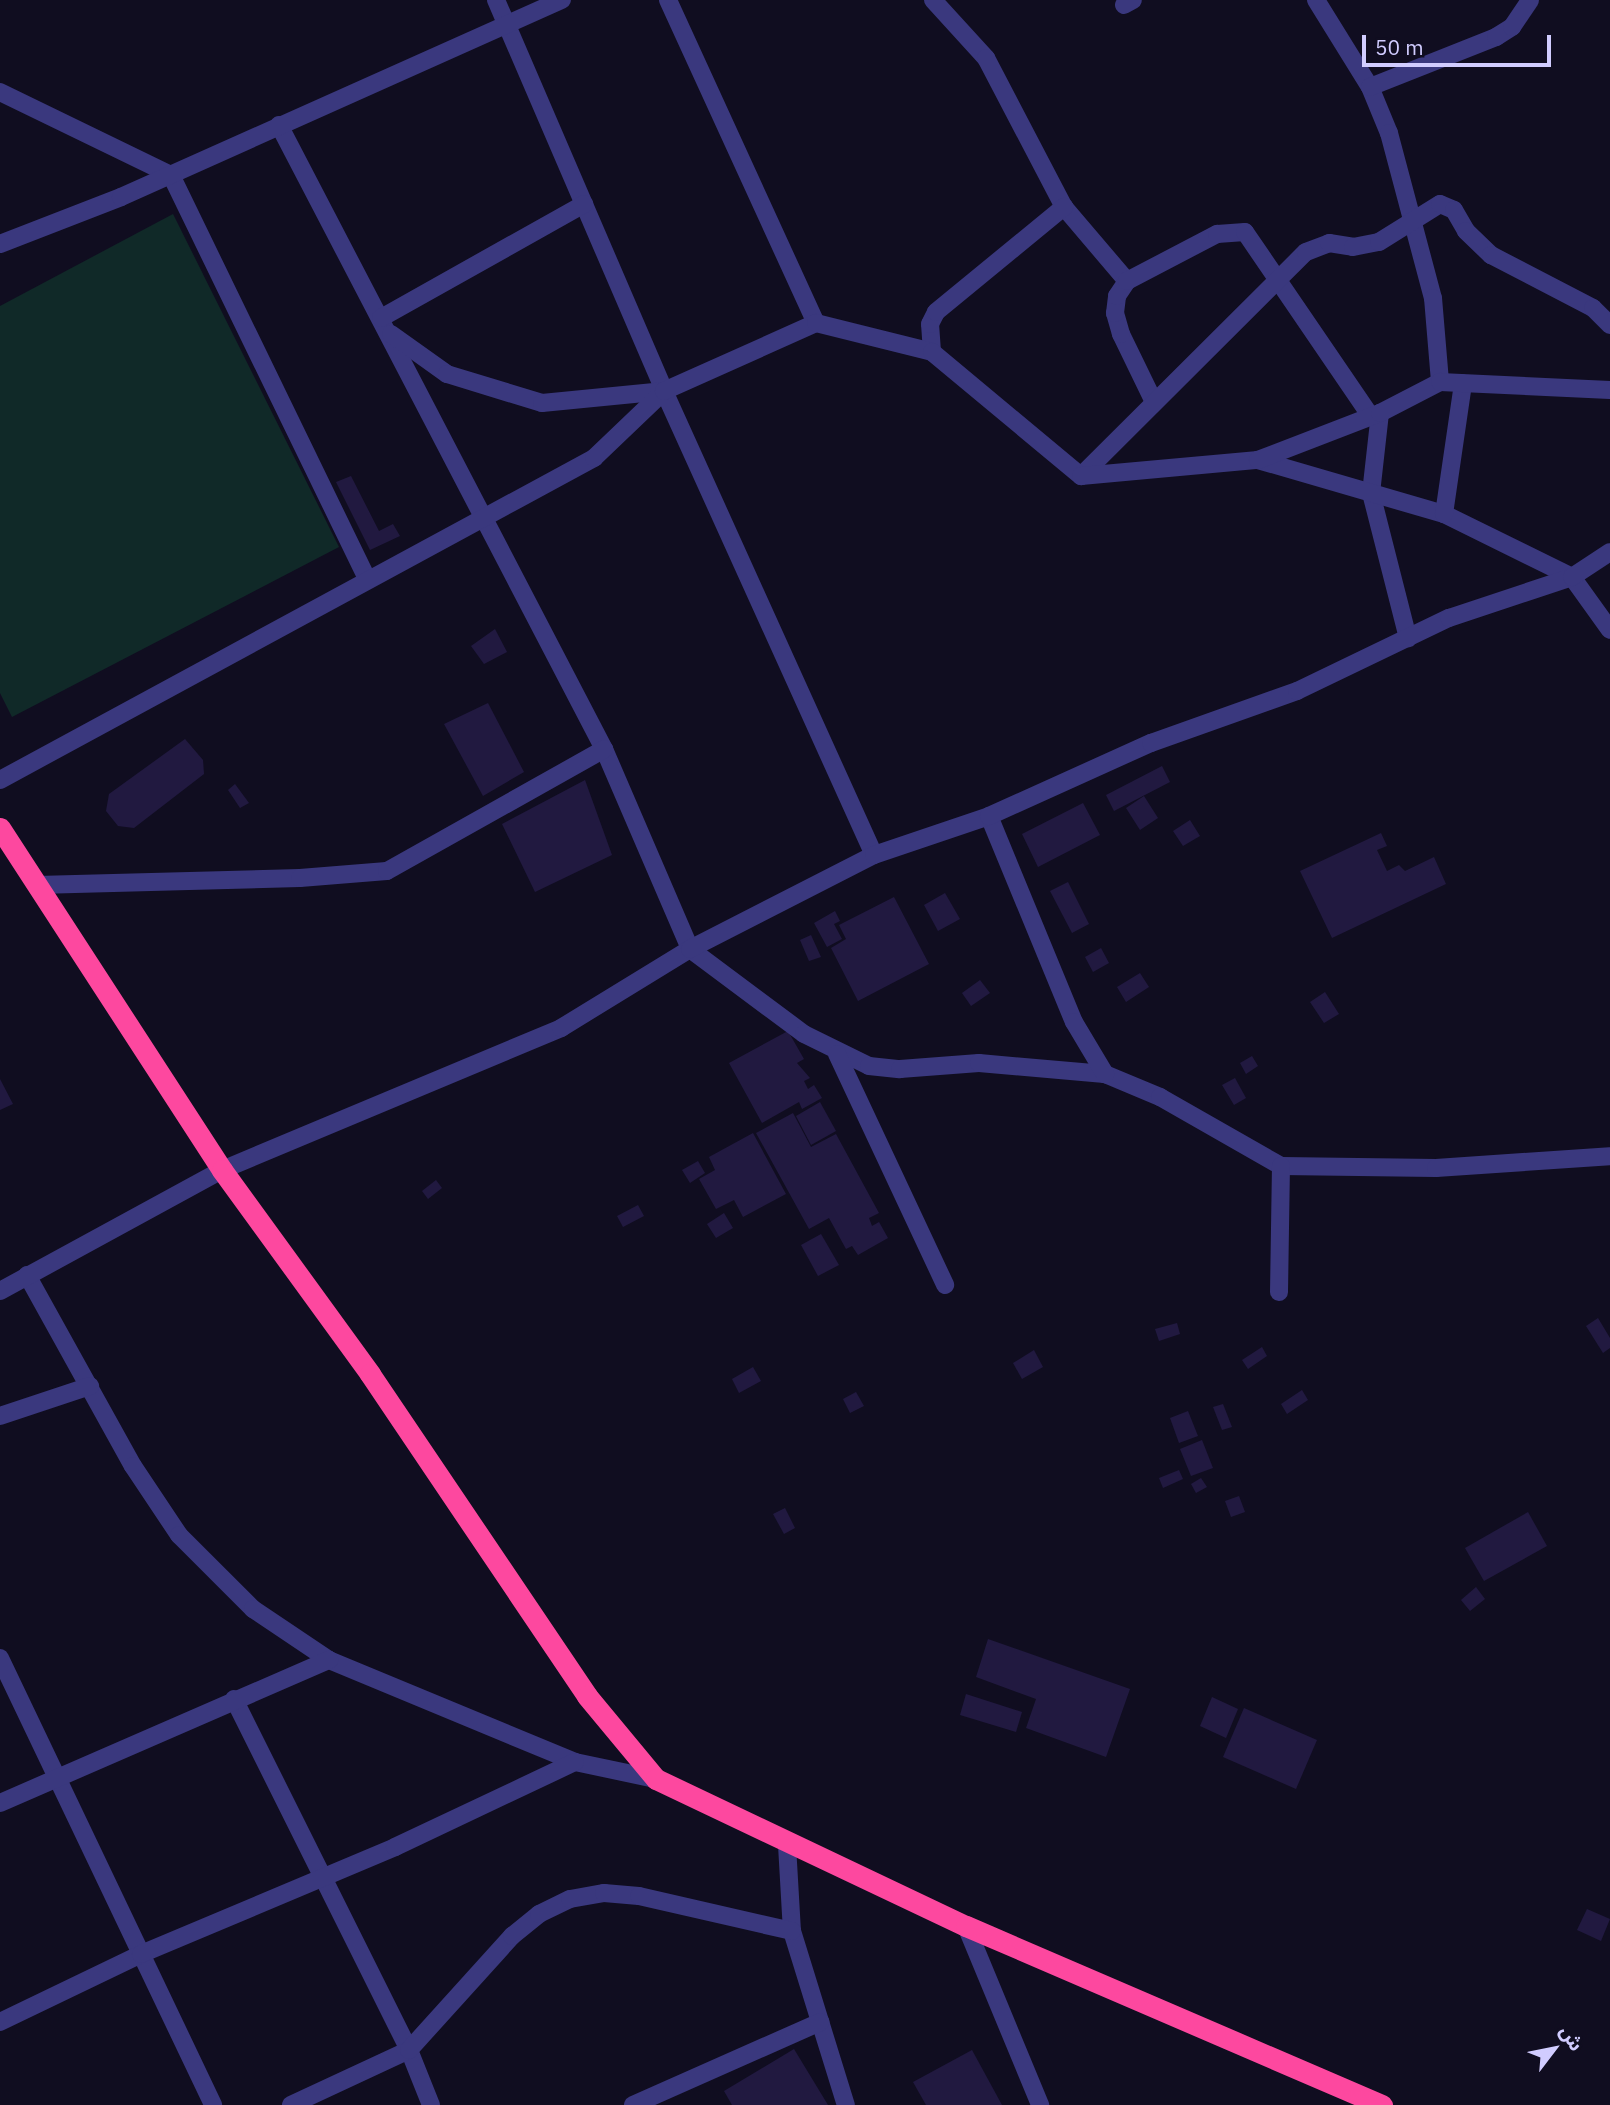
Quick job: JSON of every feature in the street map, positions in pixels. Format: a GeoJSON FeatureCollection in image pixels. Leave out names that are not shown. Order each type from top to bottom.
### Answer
{"type":"FeatureCollection","features":[{"type":"Feature","properties":{"kind":"highway"},"geometry":{"type":"LineString","coordinates":[[0,828],[222,1170],[370,1374],[587,1696],[656,1780],[787,1845],[966,1926],[1382,2105]]}},
{"type":"Feature","properties":{"kind":"street"},"geometry":{"type":"LineString","coordinates":[[496,0],[664,391],[874,855]]}},
{"type":"Feature","properties":{"kind":"street"},"geometry":{"type":"LineString","coordinates":[[0,244],[171,175],[562,0]]}},
{"type":"Feature","properties":{"kind":"street"},"geometry":{"type":"LineString","coordinates":[[668,0],[816,323]]}},
{"type":"Feature","properties":{"kind":"street"},"geometry":{"type":"LineString","coordinates":[[933,0],[986,58],[1065,207],[1127,281]]}},
{"type":"Feature","properties":{"kind":"street"},"geometry":{"type":"LineString","coordinates":[[1317,0],[1370,87],[1389,133],[1433,298],[1440,382]]}},
{"type":"Feature","properties":{"kind":"street"},"geometry":{"type":"LineString","coordinates":[[1370,87],[1496,37],[1512,27],[1530,0]]}},
{"type":"Feature","properties":{"kind":"street"},"geometry":{"type":"LineString","coordinates":[[0,92],[171,175],[368,580]]}},
{"type":"Feature","properties":{"kind":"street"},"geometry":{"type":"LineString","coordinates":[[279,125],[486,515],[604,748],[690,949],[803,1034],[837,1054],[869,1066],[900,1069],[979,1063],[1105,1074],[1160,1097],[1281,1166],[1436,1168],[1610,1156]]}},
{"type":"Feature","properties":{"kind":"street"},"geometry":{"type":"LineString","coordinates":[[385,325],[584,204]]}},
{"type":"Feature","properties":{"kind":"street"},"geometry":{"type":"LineString","coordinates":[[1081,476],[1278,278],[1317,246],[1379,242],[1433,207],[1447,206],[1491,255],[1593,308],[1610,325]]}},
{"type":"Feature","properties":{"kind":"street"},"geometry":{"type":"LineString","coordinates":[[932,352],[930,324],[944,304],[1065,207]]}},
{"type":"Feature","properties":{"kind":"street"},"geometry":{"type":"LineString","coordinates":[[1154,402],[1115,313],[1117,296],[1127,281],[1217,234],[1245,232],[1375,415],[1371,492],[1408,638]]}},
{"type":"Feature","properties":{"kind":"street"},"geometry":{"type":"LineString","coordinates":[[385,325],[447,374],[542,403],[664,391],[816,323],[932,352],[1081,476],[1258,460],[1375,415],[1440,382],[1610,390]]}},
{"type":"Feature","properties":{"kind":"street"},"geometry":{"type":"LineString","coordinates":[[1444,514],[1463,383]]}},
{"type":"Feature","properties":{"kind":"street"},"geometry":{"type":"LineString","coordinates":[[0,780],[594,458],[664,391]]}},
{"type":"Feature","properties":{"kind":"street"},"geometry":{"type":"LineString","coordinates":[[1258,460],[1444,514],[1572,576],[1610,630]]}},
{"type":"Feature","properties":{"kind":"street"},"geometry":{"type":"LineString","coordinates":[[0,1291],[222,1170],[561,1028],[690,949],[874,855],[989,816],[1150,743],[1297,691],[1449,618],[1572,576],[1610,552]]}},
{"type":"Feature","properties":{"kind":"street"},"geometry":{"type":"LineString","coordinates":[[37,885],[300,878],[387,871],[604,748]]}},
{"type":"Feature","properties":{"kind":"street"},"geometry":{"type":"LineString","coordinates":[[989,816],[1074,1022],[1105,1074]]}},
{"type":"Feature","properties":{"kind":"street"},"geometry":{"type":"LineString","coordinates":[[837,1054],[945,1286]]}},
{"type":"Feature","properties":{"kind":"street"},"geometry":{"type":"LineString","coordinates":[[1279,1292],[1281,1166]]}},
{"type":"Feature","properties":{"kind":"street"},"geometry":{"type":"LineString","coordinates":[[27,1275],[134,1466],[179,1535],[253,1609],[329,1660],[575,1762],[656,1780]]}},
{"type":"Feature","properties":{"kind":"street"},"geometry":{"type":"LineString","coordinates":[[0,1416],[90,1386]]}},
{"type":"Feature","properties":{"kind":"street"},"geometry":{"type":"LineString","coordinates":[[0,1658],[213,2105]]}},
{"type":"Feature","properties":{"kind":"street"},"geometry":{"type":"LineString","coordinates":[[0,1803],[234,1699],[329,1660]]}},
{"type":"Feature","properties":{"kind":"street"},"geometry":{"type":"LineString","coordinates":[[234,1699],[409,2050],[431,2105]]}},
{"type":"Feature","properties":{"kind":"street"},"geometry":{"type":"LineString","coordinates":[[0,2022],[141,1954],[324,1877],[575,1762]]}},
{"type":"Feature","properties":{"kind":"street"},"geometry":{"type":"LineString","coordinates":[[787,1845],[792,1931],[846,2105]]}},
{"type":"Feature","properties":{"kind":"street"},"geometry":{"type":"LineString","coordinates":[[291,2105],[409,2050],[512,1937],[538,1914],[570,1899],[604,1893],[639,1896],[792,1931]]}},
{"type":"Feature","properties":{"kind":"street"},"geometry":{"type":"LineString","coordinates":[[966,1926],[1040,2105]]}},
{"type":"Feature","properties":{"kind":"street"},"geometry":{"type":"LineString","coordinates":[[633,2105],[820,2022]]}},
{"type":"Feature","properties":{"kind":"green space"},"geometry":{"type":"Polygon","coordinates":[[[173,214],[339,547],[12,717],[0,693],[0,306],[173,214]]]}},
{"type":"Feature","properties":{"kind":"building"},"geometry":{"type":"Polygon","coordinates":[[[351,476],[379,531],[393,524],[400,536],[370,550],[336,482],[351,476]]]}},
{"type":"Feature","properties":{"kind":"building"},"geometry":{"type":"Polygon","coordinates":[[[495,629],[507,652],[484,664],[471,646],[495,629]]]}},
{"type":"Feature","properties":{"kind":"building"},"geometry":{"type":"Polygon","coordinates":[[[488,703],[524,772],[483,796],[444,724],[488,703]]]}},
{"type":"Feature","properties":{"kind":"building"},"geometry":{"type":"Polygon","coordinates":[[[185,739],[203,760],[204,774],[134,828],[118,826],[106,811],[109,794],[185,739]]]}},
{"type":"Feature","properties":{"kind":"building"},"geometry":{"type":"Polygon","coordinates":[[[1162,766],[1170,782],[1114,811],[1106,795],[1162,766]]]}},
{"type":"Feature","properties":{"kind":"building"},"geometry":{"type":"Polygon","coordinates":[[[585,780],[612,855],[535,892],[502,824],[585,780]]]}},
{"type":"Feature","properties":{"kind":"building"},"geometry":{"type":"Polygon","coordinates":[[[235,784],[249,803],[240,808],[228,790],[235,784]]]}},
{"type":"Feature","properties":{"kind":"building"},"geometry":{"type":"Polygon","coordinates":[[[1144,796],[1158,818],[1140,830],[1126,808],[1144,796]]]}},
{"type":"Feature","properties":{"kind":"building"},"geometry":{"type":"Polygon","coordinates":[[[1083,803],[1100,835],[1038,867],[1022,834],[1083,803]]]}},
{"type":"Feature","properties":{"kind":"building"},"geometry":{"type":"Polygon","coordinates":[[[1190,820],[1200,836],[1183,846],[1173,831],[1190,820]]]}},
{"type":"Feature","properties":{"kind":"building"},"geometry":{"type":"Polygon","coordinates":[[[1381,833],[1387,846],[1377,850],[1387,871],[1399,865],[1405,871],[1434,857],[1446,884],[1332,938],[1300,871],[1381,833]]]}},
{"type":"Feature","properties":{"kind":"building"},"geometry":{"type":"Polygon","coordinates":[[[1068,882],[1089,924],[1072,933],[1050,891],[1068,882]]]}},
{"type":"Feature","properties":{"kind":"building"},"geometry":{"type":"Polygon","coordinates":[[[945,893],[960,919],[938,931],[924,905],[945,893]]]}},
{"type":"Feature","properties":{"kind":"building"},"geometry":{"type":"Polygon","coordinates":[[[894,897],[929,964],[858,1001],[831,948],[846,939],[839,925],[894,897]]]}},
{"type":"Feature","properties":{"kind":"building"},"geometry":{"type":"Polygon","coordinates":[[[835,911],[840,921],[834,924],[842,939],[827,947],[814,923],[835,911]]]}},
{"type":"Feature","properties":{"kind":"building"},"geometry":{"type":"Polygon","coordinates":[[[811,935],[821,957],[809,961],[800,940],[811,935]]]}},
{"type":"Feature","properties":{"kind":"building"},"geometry":{"type":"Polygon","coordinates":[[[1101,948],[1109,963],[1093,972],[1085,957],[1101,948]]]}},
{"type":"Feature","properties":{"kind":"building"},"geometry":{"type":"Polygon","coordinates":[[[1140,973],[1149,987],[1126,1002],[1117,987],[1140,973]]]}},
{"type":"Feature","properties":{"kind":"building"},"geometry":{"type":"Polygon","coordinates":[[[980,980],[990,993],[971,1006],[962,993],[980,980]]]}},
{"type":"Feature","properties":{"kind":"building"},"geometry":{"type":"Polygon","coordinates":[[[1325,992],[1339,1014],[1324,1023],[1310,1002],[1325,992]]]}},
{"type":"Feature","properties":{"kind":"building"},"geometry":{"type":"Polygon","coordinates":[[[788,1031],[804,1059],[797,1063],[810,1078],[804,1081],[808,1089],[814,1085],[822,1098],[802,1109],[799,1102],[762,1123],[729,1063],[788,1031]]]}},
{"type":"Feature","properties":{"kind":"building"},"geometry":{"type":"Polygon","coordinates":[[[1252,1056],[1258,1066],[1246,1074],[1240,1063],[1252,1056]]]}},
{"type":"Feature","properties":{"kind":"building"},"geometry":{"type":"Polygon","coordinates":[[[1235,1078],[1246,1098],[1234,1105],[1222,1085],[1235,1078]]]}},
{"type":"Feature","properties":{"kind":"building"},"geometry":{"type":"Polygon","coordinates":[[[0,1079],[13,1104],[0,1110],[0,1079]]]}},
{"type":"Feature","properties":{"kind":"building"},"geometry":{"type":"Polygon","coordinates":[[[820,1102],[836,1131],[811,1145],[796,1116],[820,1102]]]}},
{"type":"Feature","properties":{"kind":"building"},"geometry":{"type":"Polygon","coordinates":[[[793,1113],[811,1147],[836,1134],[879,1213],[869,1218],[872,1226],[879,1222],[888,1238],[858,1255],[852,1246],[846,1249],[829,1218],[809,1229],[756,1133],[793,1113]]]}},
{"type":"Feature","properties":{"kind":"building"},"geometry":{"type":"Polygon","coordinates":[[[753,1133],[786,1194],[743,1217],[734,1200],[716,1209],[699,1179],[715,1170],[709,1157],[753,1133]]]}},
{"type":"Feature","properties":{"kind":"building"},"geometry":{"type":"Polygon","coordinates":[[[698,1161],[705,1173],[690,1183],[682,1170],[698,1161]]]}},
{"type":"Feature","properties":{"kind":"building"},"geometry":{"type":"Polygon","coordinates":[[[436,1180],[442,1188],[428,1199],[422,1191],[436,1180]]]}},
{"type":"Feature","properties":{"kind":"building"},"geometry":{"type":"Polygon","coordinates":[[[638,1205],[644,1216],[623,1227],[617,1216],[638,1205]]]}},
{"type":"Feature","properties":{"kind":"building"},"geometry":{"type":"Polygon","coordinates":[[[724,1213],[733,1228],[716,1238],[707,1224],[724,1213]]]}},
{"type":"Feature","properties":{"kind":"building"},"geometry":{"type":"Polygon","coordinates":[[[821,1234],[839,1265],[818,1276],[801,1245],[821,1234]]]}},
{"type":"Feature","properties":{"kind":"building"},"geometry":{"type":"Polygon","coordinates":[[[1598,1318],[1610,1338],[1610,1348],[1603,1353],[1586,1326],[1598,1318]]]}},
{"type":"Feature","properties":{"kind":"building"},"geometry":{"type":"Polygon","coordinates":[[[1177,1323],[1180,1334],[1159,1341],[1155,1329],[1177,1323]]]}},
{"type":"Feature","properties":{"kind":"building"},"geometry":{"type":"Polygon","coordinates":[[[1262,1347],[1267,1356],[1248,1369],[1242,1360],[1262,1347]]]}},
{"type":"Feature","properties":{"kind":"building"},"geometry":{"type":"Polygon","coordinates":[[[1034,1350],[1043,1367],[1022,1379],[1013,1363],[1034,1350]]]}},
{"type":"Feature","properties":{"kind":"building"},"geometry":{"type":"Polygon","coordinates":[[[753,1367],[761,1381],[739,1393],[732,1379],[753,1367]]]}},
{"type":"Feature","properties":{"kind":"building"},"geometry":{"type":"Polygon","coordinates":[[[1302,1390],[1308,1400],[1287,1414],[1281,1404],[1302,1390]]]}},
{"type":"Feature","properties":{"kind":"building"},"geometry":{"type":"Polygon","coordinates":[[[856,1392],[864,1406],[850,1413],[843,1399],[856,1392]]]}},
{"type":"Feature","properties":{"kind":"building"},"geometry":{"type":"Polygon","coordinates":[[[1223,1404],[1232,1427],[1222,1430],[1213,1407],[1223,1404]]]}},
{"type":"Feature","properties":{"kind":"building"},"geometry":{"type":"Polygon","coordinates":[[[1188,1411],[1198,1436],[1179,1443],[1170,1418],[1188,1411]]]}},
{"type":"Feature","properties":{"kind":"building"},"geometry":{"type":"Polygon","coordinates":[[[1202,1440],[1213,1468],[1191,1476],[1180,1449],[1202,1440]]]}},
{"type":"Feature","properties":{"kind":"building"},"geometry":{"type":"Polygon","coordinates":[[[1179,1470],[1183,1479],[1163,1488],[1159,1478],[1179,1470]]]}},
{"type":"Feature","properties":{"kind":"building"},"geometry":{"type":"Polygon","coordinates":[[[1201,1478],[1207,1487],[1196,1493],[1191,1484],[1201,1478]]]}},
{"type":"Feature","properties":{"kind":"building"},"geometry":{"type":"Polygon","coordinates":[[[1239,1496],[1245,1512],[1231,1517],[1225,1501],[1239,1496]]]}},
{"type":"Feature","properties":{"kind":"building"},"geometry":{"type":"Polygon","coordinates":[[[785,1508],[795,1528],[784,1534],[773,1514],[785,1508]]]}},
{"type":"Feature","properties":{"kind":"building"},"geometry":{"type":"Polygon","coordinates":[[[1528,1512],[1547,1546],[1484,1581],[1465,1548],[1528,1512]]]}},
{"type":"Feature","properties":{"kind":"building"},"geometry":{"type":"Polygon","coordinates":[[[1476,1587],[1485,1599],[1470,1611],[1461,1600],[1476,1587]]]}},
{"type":"Feature","properties":{"kind":"building"},"geometry":{"type":"Polygon","coordinates":[[[988,1639],[1130,1689],[1106,1757],[1026,1728],[1036,1699],[976,1677],[988,1639]]]}},
{"type":"Feature","properties":{"kind":"building"},"geometry":{"type":"Polygon","coordinates":[[[966,1694],[1022,1712],[1016,1732],[960,1715],[966,1694]]]}},
{"type":"Feature","properties":{"kind":"building"},"geometry":{"type":"Polygon","coordinates":[[[1212,1697],[1238,1709],[1226,1738],[1200,1726],[1212,1697]]]}},
{"type":"Feature","properties":{"kind":"building"},"geometry":{"type":"Polygon","coordinates":[[[1244,1708],[1317,1740],[1296,1789],[1223,1757],[1244,1708]]]}},
{"type":"Feature","properties":{"kind":"building"},"geometry":{"type":"Polygon","coordinates":[[[1587,1909],[1610,1919],[1601,1941],[1577,1930],[1587,1909]]]}},
{"type":"Feature","properties":{"kind":"building"},"geometry":{"type":"Polygon","coordinates":[[[794,2049],[828,2105],[732,2105],[724,2091],[794,2049]]]}},
{"type":"Feature","properties":{"kind":"building"},"geometry":{"type":"Polygon","coordinates":[[[972,2050],[1002,2105],[926,2105],[913,2082],[972,2050]]]}}]}
